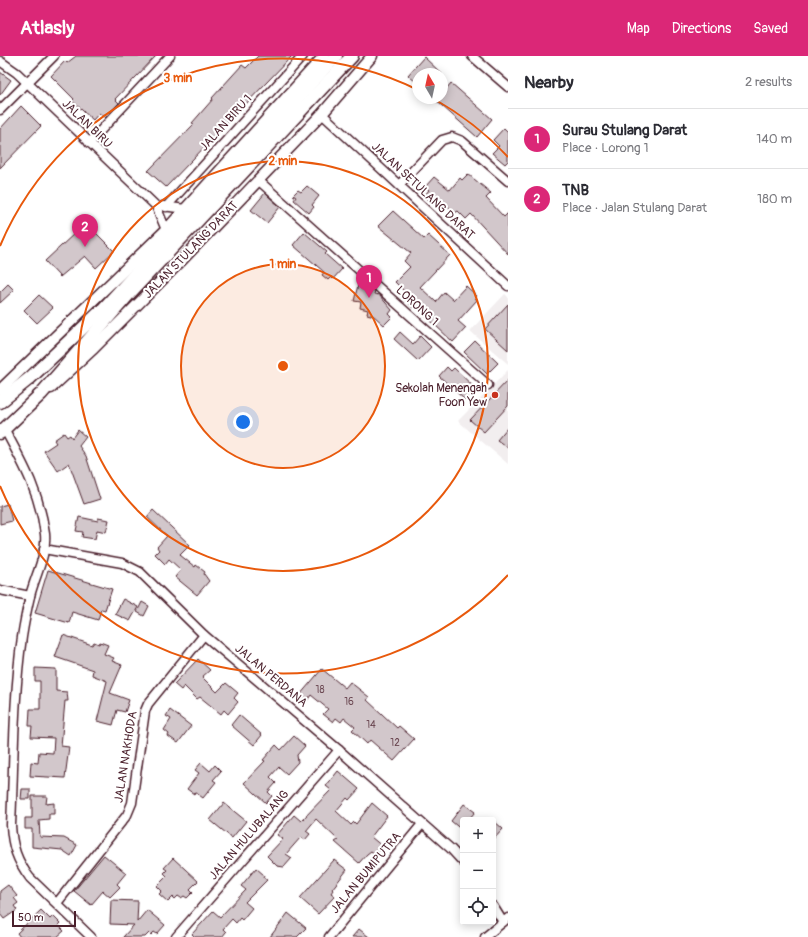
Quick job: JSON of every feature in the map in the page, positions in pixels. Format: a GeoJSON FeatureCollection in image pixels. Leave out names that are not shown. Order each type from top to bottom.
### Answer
{"type":"FeatureCollection","features":[{"type":"Feature","properties":{"kind":"highway"},"geometry":{"type":"LineString","coordinates":[[0,402],[30,378],[104,308],[336,56]]}},
{"type":"Feature","properties":{"kind":"highway"},"geometry":{"type":"LineString","coordinates":[[41,394],[128,295],[352,56]]}},
{"type":"Feature","properties":{"kind":"highway","name":"JALAN STULANG DARAT"},"geometry":{"type":"LineString","coordinates":[[2,432],[41,394]]}},
{"type":"Feature","properties":{"kind":"main road"},"geometry":{"type":"LineString","coordinates":[[0,390],[166,230],[324,56]]}},
{"type":"Feature","properties":{"kind":"main road","name":"JALAN STULANG DARAT"},"geometry":{"type":"LineString","coordinates":[[41,394],[57,384],[94,348],[322,114],[372,56]]}},
{"type":"Feature","properties":{"kind":"street"},"geometry":{"type":"LineString","coordinates":[[0,110],[54,56]]}},
{"type":"Feature","properties":{"kind":"street"},"geometry":{"type":"LineString","coordinates":[[89,143],[170,56]]}},
{"type":"Feature","properties":{"kind":"street","name":"JALAN BIRU 1"},"geometry":{"type":"LineString","coordinates":[[166,207],[303,56]]}},
{"type":"Feature","properties":{"kind":"street"},"geometry":{"type":"LineString","coordinates":[[472,56],[508,87]]}},
{"type":"Feature","properties":{"kind":"street","name":"JALAN BIRU"},"geometry":{"type":"LineString","coordinates":[[0,61],[27,83],[156,206],[166,230]]}},
{"type":"Feature","properties":{"kind":"street","name":"JALAN SETULANG DARAT"},"geometry":{"type":"LineString","coordinates":[[322,114],[508,286]]}},
{"type":"Feature","properties":{"kind":"street"},"geometry":{"type":"LineString","coordinates":[[399,185],[442,140],[452,137],[462,141],[508,181]]}},
{"type":"Feature","properties":{"kind":"street","name":"LORONG 1"},"geometry":{"type":"LineString","coordinates":[[258,180],[488,386]]}},
{"type":"Feature","properties":{"kind":"street"},"geometry":{"type":"LineString","coordinates":[[156,206],[185,209]]}},
{"type":"Feature","properties":{"kind":"street"},"geometry":{"type":"LineString","coordinates":[[2,432],[30,478],[37,495],[45,535],[44,549],[30,596],[22,637],[16,690],[11,825],[12,842],[21,867],[37,886],[57,903],[91,937]]}},
{"type":"Feature","properties":{"kind":"street","name":"JALAN PERDANA"},"geometry":{"type":"LineString","coordinates":[[44,549],[122,563],[131,566],[140,572],[204,635],[339,750],[460,859]]}},
{"type":"Feature","properties":{"kind":"street"},"geometry":{"type":"LineString","coordinates":[[0,590],[30,596]]}},
{"type":"Feature","properties":{"kind":"street","name":"JALAN NAKHODA"},"geometry":{"type":"LineString","coordinates":[[57,903],[127,815],[132,803],[145,711],[148,704],[204,635]]}},
{"type":"Feature","properties":{"kind":"street","name":"JALAN HULUBALANG"},"geometry":{"type":"LineString","coordinates":[[176,937],[339,750]]}},
{"type":"Feature","properties":{"kind":"street","name":"JALAN BUMIPUTRA"},"geometry":{"type":"LineString","coordinates":[[329,937],[422,824]]}},
{"type":"Feature","properties":{"kind":"street"},"geometry":{"type":"LineString","coordinates":[[485,937],[506,920],[496,909]]}},
{"type":"Feature","properties":{"kind":"shaded area","name":"Sekolah Menengah Foon Yew"},"geometry":{"type":"Polygon","coordinates":[[[505,294],[508,297],[508,364],[470,331],[505,294]]]}},
{"type":"Feature","properties":{"kind":"shaded area","name":"Sekolah Menengah Foon Yew"},"geometry":{"type":"Polygon","coordinates":[[[508,370],[508,464],[458,421],[508,370]]]}},
{"type":"Feature","properties":{"kind":"building"},"geometry":{"type":"Polygon","coordinates":[[[76,56],[156,56],[115,99],[119,103],[105,118],[99,113],[93,120],[72,101],[74,99],[51,76],[65,61],[67,63],[76,56]]]}},
{"type":"Feature","properties":{"kind":"building"},"geometry":{"type":"Polygon","coordinates":[[[258,56],[292,56],[166,187],[148,171],[194,124],[192,123],[213,99],[212,98],[242,65],[246,68],[258,56]]]}},
{"type":"Feature","properties":{"kind":"building"},"geometry":{"type":"Polygon","coordinates":[[[424,57],[436,68],[414,68],[424,57]]]}},
{"type":"Feature","properties":{"kind":"building"},"geometry":{"type":"Polygon","coordinates":[[[412,70],[412,79],[408,75],[412,70]]]}},
{"type":"Feature","properties":{"kind":"building"},"geometry":{"type":"Polygon","coordinates":[[[0,72],[11,80],[0,95],[0,72]]]}},
{"type":"Feature","properties":{"kind":"building"},"geometry":{"type":"Polygon","coordinates":[[[451,83],[492,119],[477,137],[440,104],[448,104],[448,87],[451,83]]]}},
{"type":"Feature","properties":{"kind":"building"},"geometry":{"type":"Polygon","coordinates":[[[21,106],[41,126],[0,168],[0,129],[21,106]]]}},
{"type":"Feature","properties":{"kind":"building"},"geometry":{"type":"Polygon","coordinates":[[[504,128],[508,132],[508,161],[505,164],[492,153],[499,146],[493,140],[504,128]]]}},
{"type":"Feature","properties":{"kind":"building"},"geometry":{"type":"Polygon","coordinates":[[[468,174],[491,193],[486,198],[504,217],[508,213],[508,254],[471,214],[466,219],[458,211],[455,213],[438,197],[433,203],[424,196],[429,190],[425,187],[434,177],[450,190],[460,178],[462,180],[468,174]]]}},
{"type":"Feature","properties":{"kind":"building"},"geometry":{"type":"Polygon","coordinates":[[[307,186],[319,196],[312,205],[314,207],[309,213],[294,200],[296,197],[293,195],[298,190],[301,192],[307,186]]]}},
{"type":"Feature","properties":{"kind":"building"},"geometry":{"type":"Polygon","coordinates":[[[265,193],[280,207],[267,223],[251,210],[265,193]]]}},
{"type":"Feature","properties":{"kind":"building"},"geometry":{"type":"Polygon","coordinates":[[[393,211],[424,239],[428,235],[450,255],[420,287],[436,302],[444,292],[453,300],[466,286],[477,296],[475,298],[477,300],[458,321],[466,328],[453,342],[415,306],[413,308],[407,301],[411,298],[395,282],[410,267],[404,261],[411,253],[378,226],[393,211]]]}},
{"type":"Feature","properties":{"kind":"building"},"geometry":{"type":"Polygon","coordinates":[[[82,219],[114,251],[96,268],[85,256],[60,277],[45,261],[76,232],[73,228],[82,219]]]}},
{"type":"Feature","properties":{"kind":"building"},"geometry":{"type":"Polygon","coordinates":[[[304,232],[327,252],[325,254],[342,269],[333,279],[331,277],[328,280],[322,275],[324,272],[293,245],[304,232]]]}},
{"type":"Feature","properties":{"kind":"building"},"geometry":{"type":"Polygon","coordinates":[[[8,284],[14,290],[0,303],[0,292],[8,284]]]}},
{"type":"Feature","properties":{"kind":"building"},"geometry":{"type":"Polygon","coordinates":[[[358,285],[371,288],[375,291],[374,294],[379,295],[392,310],[389,314],[392,317],[384,325],[374,316],[367,314],[368,310],[360,308],[361,302],[354,301],[358,285]]]}},
{"type":"Feature","properties":{"kind":"building"},"geometry":{"type":"Polygon","coordinates":[[[39,295],[53,308],[37,323],[24,310],[39,295]]]}},
{"type":"Feature","properties":{"kind":"building"},"geometry":{"type":"Polygon","coordinates":[[[508,304],[508,350],[485,329],[508,304]]]}},
{"type":"Feature","properties":{"kind":"building"},"geometry":{"type":"Polygon","coordinates":[[[400,332],[413,344],[420,336],[431,347],[418,361],[394,339],[400,332]]]}},
{"type":"Feature","properties":{"kind":"building"},"geometry":{"type":"Polygon","coordinates":[[[475,341],[498,363],[487,374],[464,352],[475,341]]]}},
{"type":"Feature","properties":{"kind":"building"},"geometry":{"type":"Polygon","coordinates":[[[447,367],[451,371],[454,368],[476,389],[465,400],[439,376],[447,367]]]}},
{"type":"Feature","properties":{"kind":"building"},"geometry":{"type":"Polygon","coordinates":[[[508,380],[508,406],[484,432],[470,420],[508,380]]]}},
{"type":"Feature","properties":{"kind":"building"},"geometry":{"type":"Polygon","coordinates":[[[508,427],[508,448],[497,440],[508,427]]]}},
{"type":"Feature","properties":{"kind":"building"},"geometry":{"type":"Polygon","coordinates":[[[78,430],[86,437],[79,446],[86,456],[100,499],[84,504],[69,463],[58,471],[44,451],[56,443],[54,440],[64,433],[67,437],[70,435],[72,438],[78,430]]]}},
{"type":"Feature","properties":{"kind":"building"},"geometry":{"type":"Polygon","coordinates":[[[8,504],[12,521],[0,524],[0,506],[8,504]]]}},
{"type":"Feature","properties":{"kind":"building"},"geometry":{"type":"Polygon","coordinates":[[[153,510],[190,545],[180,555],[195,567],[196,565],[205,572],[204,574],[209,581],[197,595],[175,577],[181,570],[169,559],[165,564],[155,554],[159,550],[157,547],[167,536],[147,517],[153,510]]]}},
{"type":"Feature","properties":{"kind":"building"},"geometry":{"type":"Polygon","coordinates":[[[79,517],[98,521],[98,518],[109,520],[106,532],[97,530],[95,539],[82,537],[83,532],[76,531],[79,517]]]}},
{"type":"Feature","properties":{"kind":"building"},"geometry":{"type":"Polygon","coordinates":[[[48,570],[112,589],[105,610],[101,609],[98,620],[72,612],[69,623],[35,613],[48,570]]]}},
{"type":"Feature","properties":{"kind":"building"},"geometry":{"type":"Polygon","coordinates":[[[123,599],[138,607],[130,621],[115,614],[123,599]]]}},
{"type":"Feature","properties":{"kind":"building"},"geometry":{"type":"Polygon","coordinates":[[[142,602],[149,606],[144,616],[137,612],[142,602]]]}},
{"type":"Feature","properties":{"kind":"building"},"geometry":{"type":"Polygon","coordinates":[[[63,635],[92,645],[94,642],[99,644],[100,642],[108,645],[104,654],[114,658],[112,661],[122,665],[110,693],[129,700],[125,712],[117,710],[113,725],[97,721],[107,681],[92,675],[93,670],[55,657],[63,635]]]}},
{"type":"Feature","properties":{"kind":"building"},"geometry":{"type":"Polygon","coordinates":[[[198,659],[210,670],[202,677],[217,692],[226,683],[238,693],[234,698],[238,702],[228,714],[224,710],[221,714],[200,697],[197,699],[184,686],[181,690],[174,684],[198,659]]]}},
{"type":"Feature","properties":{"kind":"building"},"geometry":{"type":"Polygon","coordinates":[[[35,668],[56,669],[56,691],[67,692],[68,701],[65,701],[61,746],[69,747],[65,778],[30,776],[31,762],[38,763],[39,752],[53,753],[54,738],[31,737],[32,726],[29,726],[30,709],[40,709],[40,681],[35,681],[35,668]]]}},
{"type":"Feature","properties":{"kind":"building"},"geometry":{"type":"Polygon","coordinates":[[[322,669],[345,688],[350,682],[369,697],[367,700],[397,728],[399,726],[414,739],[394,761],[370,740],[367,744],[352,730],[355,727],[344,718],[341,722],[336,718],[333,722],[323,714],[328,709],[311,695],[306,702],[299,696],[322,669]]]}},
{"type":"Feature","properties":{"kind":"building"},"geometry":{"type":"Polygon","coordinates":[[[170,710],[191,726],[178,743],[168,736],[169,734],[164,730],[171,719],[166,716],[170,710]]]}},
{"type":"Feature","properties":{"kind":"building"},"geometry":{"type":"Polygon","coordinates":[[[239,715],[262,735],[254,745],[231,725],[239,715]]]}},
{"type":"Feature","properties":{"kind":"building"},"geometry":{"type":"Polygon","coordinates":[[[294,736],[305,746],[297,755],[298,762],[287,774],[279,767],[270,777],[276,783],[268,792],[272,796],[266,803],[244,783],[265,761],[263,760],[276,745],[281,750],[294,736]]]}},
{"type":"Feature","properties":{"kind":"building"},"geometry":{"type":"Polygon","coordinates":[[[201,763],[210,771],[215,765],[221,771],[213,780],[216,782],[203,798],[195,792],[194,794],[187,789],[199,773],[195,770],[201,763]]]}},
{"type":"Feature","properties":{"kind":"building"},"geometry":{"type":"Polygon","coordinates":[[[338,771],[359,789],[349,800],[347,798],[336,811],[351,825],[354,822],[356,824],[372,803],[387,816],[371,837],[383,847],[376,855],[371,851],[359,863],[335,842],[338,840],[316,819],[306,831],[310,834],[305,840],[301,837],[286,854],[292,858],[284,867],[277,866],[267,856],[283,839],[277,835],[294,815],[301,821],[331,790],[326,786],[338,771]]]}},
{"type":"Feature","properties":{"kind":"building"},"geometry":{"type":"Polygon","coordinates":[[[22,789],[30,789],[30,799],[21,799],[22,789]]]}},
{"type":"Feature","properties":{"kind":"building"},"geometry":{"type":"Polygon","coordinates":[[[32,796],[47,796],[46,804],[54,803],[54,814],[49,814],[49,819],[39,820],[40,837],[64,838],[77,845],[71,856],[62,850],[32,847],[32,829],[25,829],[25,818],[32,818],[32,796]]]}},
{"type":"Feature","properties":{"kind":"building"},"geometry":{"type":"Polygon","coordinates":[[[224,803],[246,821],[232,838],[210,820],[224,803]]]}},
{"type":"Feature","properties":{"kind":"building"},"geometry":{"type":"Polygon","coordinates":[[[464,804],[475,812],[471,817],[460,817],[460,828],[451,821],[464,804]]]}},
{"type":"Feature","properties":{"kind":"building"},"geometry":{"type":"Polygon","coordinates":[[[496,823],[503,829],[496,837],[496,823]]]}},
{"type":"Feature","properties":{"kind":"building"},"geometry":{"type":"Polygon","coordinates":[[[104,855],[126,873],[117,884],[120,887],[110,897],[103,891],[91,905],[74,891],[104,855]]]}},
{"type":"Feature","properties":{"kind":"building"},"geometry":{"type":"Polygon","coordinates":[[[173,858],[198,881],[190,889],[193,892],[187,898],[184,896],[181,898],[178,896],[175,899],[173,897],[168,902],[159,894],[162,891],[157,886],[167,876],[164,873],[167,870],[164,868],[173,858]]]}},
{"type":"Feature","properties":{"kind":"building"},"geometry":{"type":"Polygon","coordinates":[[[334,860],[347,870],[332,889],[333,890],[331,893],[335,896],[318,914],[300,898],[334,860]]]}},
{"type":"Feature","properties":{"kind":"building"},"geometry":{"type":"Polygon","coordinates":[[[256,868],[267,880],[245,902],[252,908],[242,920],[240,918],[236,923],[232,919],[223,929],[226,932],[222,937],[195,937],[192,934],[213,911],[220,917],[246,890],[241,886],[256,868]]]}},
{"type":"Feature","properties":{"kind":"building"},"geometry":{"type":"Polygon","coordinates":[[[8,885],[17,896],[14,898],[18,903],[14,906],[17,910],[4,919],[0,914],[0,891],[8,885]]]}},
{"type":"Feature","properties":{"kind":"building"},"geometry":{"type":"Polygon","coordinates":[[[111,900],[138,901],[137,922],[147,910],[165,925],[157,934],[154,932],[151,935],[149,933],[145,937],[123,937],[134,925],[110,924],[111,900]]]}},
{"type":"Feature","properties":{"kind":"building"},"geometry":{"type":"Polygon","coordinates":[[[41,910],[50,919],[53,916],[60,923],[58,925],[64,931],[57,937],[20,937],[17,933],[41,910]]]}},
{"type":"Feature","properties":{"kind":"building"},"geometry":{"type":"Polygon","coordinates":[[[288,913],[306,928],[297,937],[270,937],[288,913]]]}},
{"type":"Feature","properties":{"kind":"building"},"geometry":{"type":"Polygon","coordinates":[[[359,929],[369,937],[352,937],[359,929]]]}},
{"type":"Feature","properties":{"kind":"place","name":"TNB"},"geometry":{"type":"Point","coordinates":[85,247]}},
{"type":"Feature","properties":{"kind":"place","name":"Surau Stulang Darat"},"geometry":{"type":"Point","coordinates":[369,298]}},
{"type":"Feature","properties":{"kind":"place","name":"Sekolah Menengah Foon Yew"},"geometry":{"type":"Point","coordinates":[495,395]}}]}
